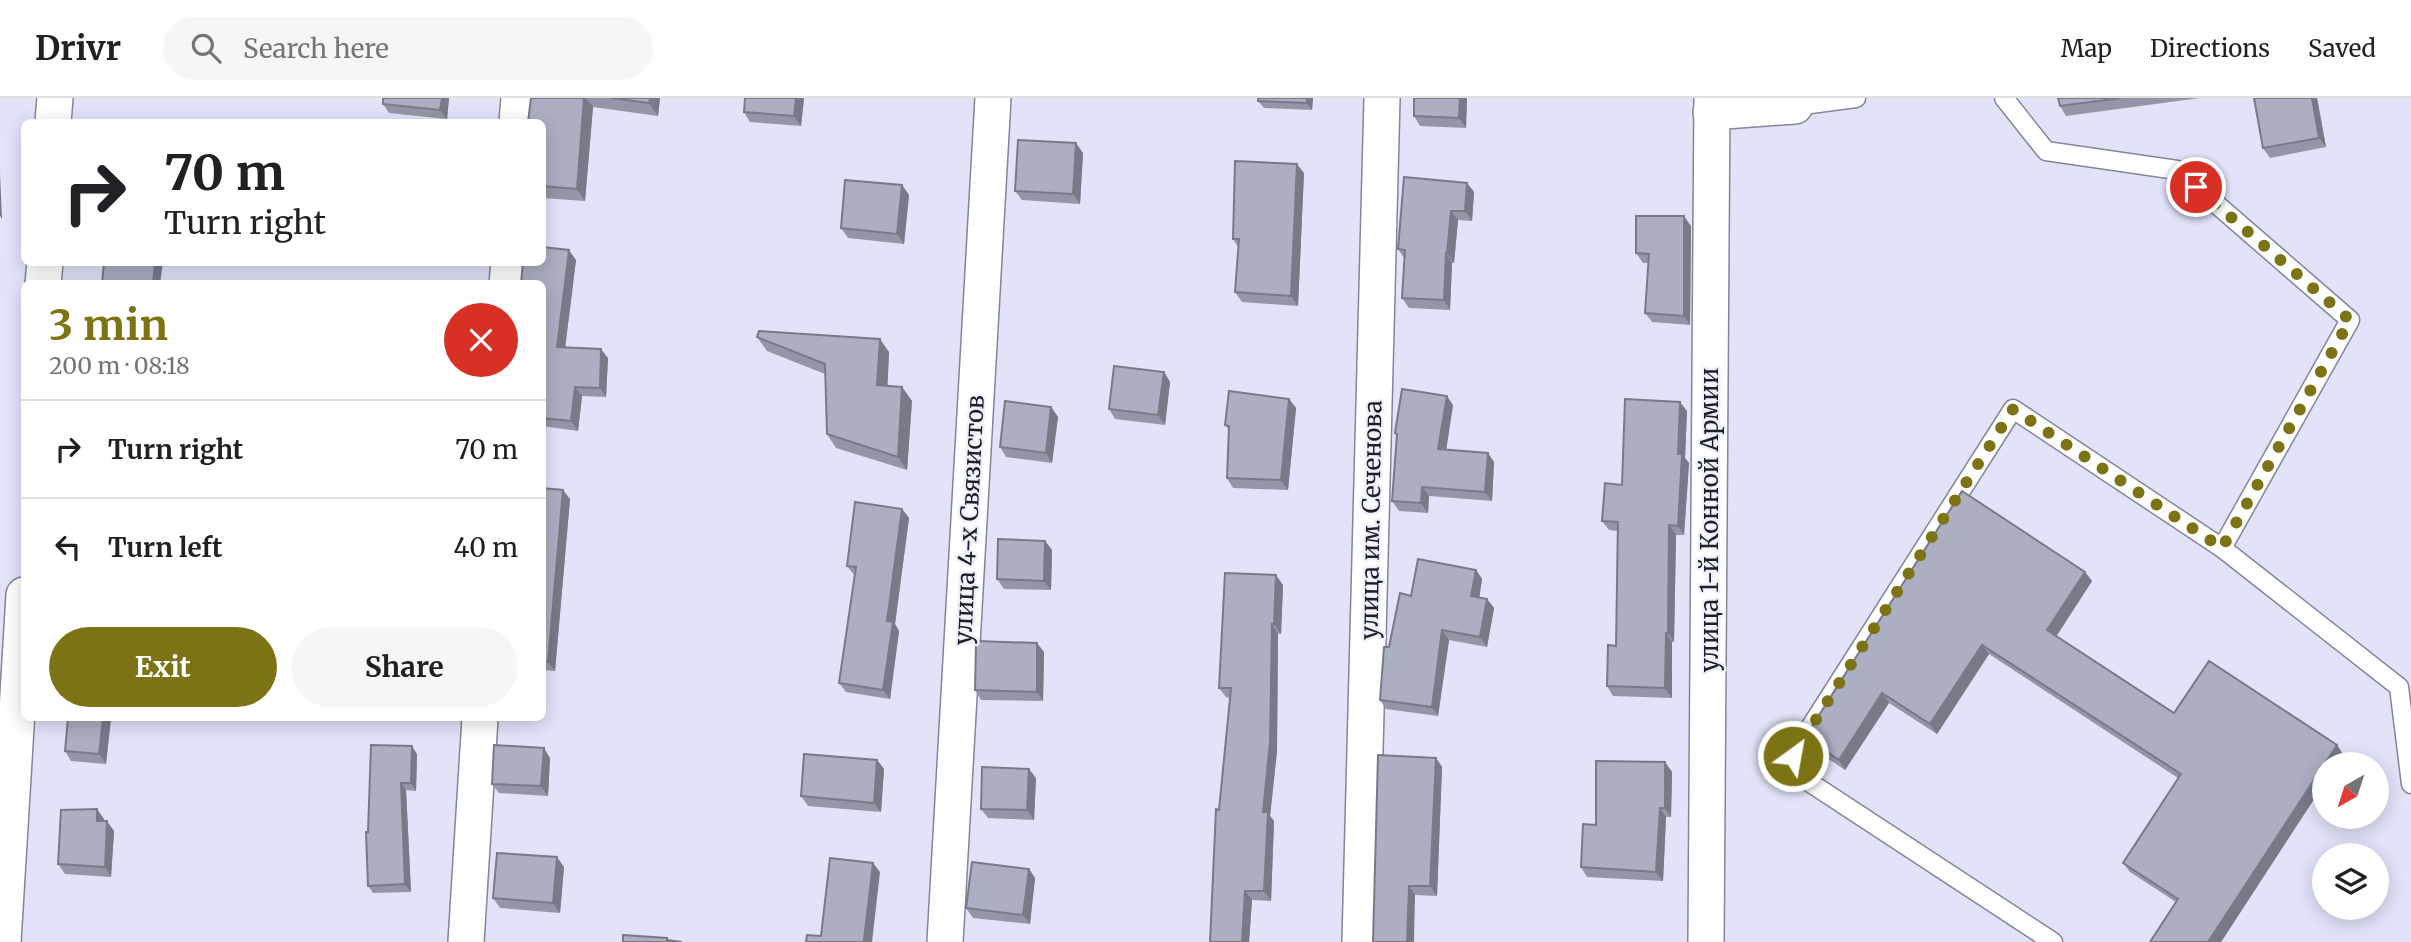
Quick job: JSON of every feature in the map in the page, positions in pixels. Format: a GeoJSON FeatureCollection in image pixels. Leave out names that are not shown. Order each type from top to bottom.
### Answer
{"type":"FeatureCollection","features":[{"type":"Feature","properties":{"kind":"street"},"geometry":{"type":"LineString","coordinates":[[53,119],[55,98]]}},
{"type":"Feature","properties":{"kind":"street"},"geometry":{"type":"LineString","coordinates":[[517,119],[519,98]]}},
{"type":"Feature","properties":{"kind":"street","name":"улица 4-х Связистов"},"geometry":{"type":"LineString","coordinates":[[945,942],[993,98]]}},
{"type":"Feature","properties":{"kind":"street","name":"улица им. Сеченова"},"geometry":{"type":"LineString","coordinates":[[1360,942],[1382,98]]}},
{"type":"Feature","properties":{"kind":"street"},"geometry":{"type":"LineString","coordinates":[[1712,105],[1795,106]]}},
{"type":"Feature","properties":{"kind":"street","name":"улица 1-й Конной Армии"},"geometry":{"type":"LineString","coordinates":[[1706,942],[1712,105]]}},
{"type":"Feature","properties":{"kind":"street"},"geometry":{"type":"LineString","coordinates":[[3,942],[21,645]]}},
{"type":"Feature","properties":{"kind":"street"},"geometry":{"type":"LineString","coordinates":[[466,942],[480,721]]}},
{"type":"Feature","properties":{"kind":"lane"},"geometry":{"type":"LineString","coordinates":[[1795,106],[1856,98]]}},
{"type":"Feature","properties":{"kind":"lane"},"geometry":{"type":"LineString","coordinates":[[2004,98],[2046,151],[2177,170],[2350,320],[2222,548]]}},
{"type":"Feature","properties":{"kind":"lane"},"geometry":{"type":"LineString","coordinates":[[2053,942],[1806,779],[1793,756],[2013,409],[2222,548],[2399,688],[2411,784]]}},
{"type":"Feature","properties":{"kind":"building"},"geometry":{"type":"Polygon","coordinates":[[[383,98],[442,98],[440,110],[383,104],[383,98]]]}},
{"type":"Feature","properties":{"kind":"building"},"geometry":{"type":"Polygon","coordinates":[[[531,98],[584,98],[577,189],[546,186],[546,119],[528,119],[531,98]]]}},
{"type":"Feature","properties":{"kind":"building"},"geometry":{"type":"Polygon","coordinates":[[[611,98],[650,98],[649,103],[611,98]]]}},
{"type":"Feature","properties":{"kind":"building"},"geometry":{"type":"Polygon","coordinates":[[[745,98],[796,98],[794,116],[744,112],[745,98]]]}},
{"type":"Feature","properties":{"kind":"building"},"geometry":{"type":"Polygon","coordinates":[[[1258,98],[1307,98],[1307,103],[1258,101],[1258,98]]]}},
{"type":"Feature","properties":{"kind":"building"},"geometry":{"type":"Polygon","coordinates":[[[1414,98],[1460,98],[1459,118],[1414,116],[1414,98]]]}},
{"type":"Feature","properties":{"kind":"building"},"geometry":{"type":"Polygon","coordinates":[[[2058,98],[2121,98],[2060,106],[2058,98]]]}},
{"type":"Feature","properties":{"kind":"building"},"geometry":{"type":"Polygon","coordinates":[[[2254,98],[2312,98],[2319,138],[2263,148],[2254,98]]]}},
{"type":"Feature","properties":{"kind":"building"},"geometry":{"type":"Polygon","coordinates":[[[1018,140],[1076,143],[1073,194],[1015,191],[1018,140]]]}},
{"type":"Feature","properties":{"kind":"building"},"geometry":{"type":"Polygon","coordinates":[[[1235,161],[1297,164],[1291,296],[1235,292],[1239,239],[1233,239],[1235,161]]]}},
{"type":"Feature","properties":{"kind":"building"},"geometry":{"type":"Polygon","coordinates":[[[1404,177],[1467,183],[1465,211],[1451,211],[1444,300],[1402,298],[1405,250],[1398,249],[1404,177]]]}},
{"type":"Feature","properties":{"kind":"building"},"geometry":{"type":"Polygon","coordinates":[[[845,180],[902,185],[897,234],[841,228],[845,180]]]}},
{"type":"Feature","properties":{"kind":"building"},"geometry":{"type":"Polygon","coordinates":[[[1636,216],[1684,216],[1684,316],[1645,313],[1649,254],[1636,253],[1636,216]]]}},
{"type":"Feature","properties":{"kind":"building"},"geometry":{"type":"Polygon","coordinates":[[[546,247],[569,250],[557,347],[601,349],[600,388],[575,387],[571,421],[546,418],[546,280],[521,280],[523,266],[546,266],[546,247]]]}},
{"type":"Feature","properties":{"kind":"building"},"geometry":{"type":"Polygon","coordinates":[[[104,266],[155,266],[153,280],[102,280],[104,266]]]}},
{"type":"Feature","properties":{"kind":"building"},"geometry":{"type":"Polygon","coordinates":[[[759,331],[880,339],[877,385],[902,387],[898,457],[827,434],[825,364],[757,337],[759,331]]]}},
{"type":"Feature","properties":{"kind":"building"},"geometry":{"type":"Polygon","coordinates":[[[1114,366],[1164,372],[1158,415],[1109,409],[1114,366]]]}},
{"type":"Feature","properties":{"kind":"building"},"geometry":{"type":"Polygon","coordinates":[[[1402,389],[1447,396],[1438,449],[1488,453],[1485,492],[1422,487],[1421,503],[1392,501],[1395,433],[1402,389]]]}},
{"type":"Feature","properties":{"kind":"building"},"geometry":{"type":"Polygon","coordinates":[[[1229,391],[1289,399],[1281,480],[1227,478],[1229,426],[1225,425],[1229,391]]]}},
{"type":"Feature","properties":{"kind":"building"},"geometry":{"type":"Polygon","coordinates":[[[1625,399],[1680,402],[1678,454],[1682,454],[1678,526],[1669,525],[1665,688],[1607,686],[1608,645],[1616,646],[1618,522],[1602,521],[1605,483],[1622,485],[1625,399]]]}},
{"type":"Feature","properties":{"kind":"building"},"geometry":{"type":"Polygon","coordinates":[[[1005,401],[1051,407],[1046,453],[1000,447],[1005,401]]]}},
{"type":"Feature","properties":{"kind":"building"},"geometry":{"type":"Polygon","coordinates":[[[546,488],[563,490],[546,662],[546,488]]]}},
{"type":"Feature","properties":{"kind":"building"},"geometry":{"type":"Polygon","coordinates":[[[1962,491],[2085,572],[2047,630],[2174,713],[2209,661],[2337,745],[2332,752],[2312,752],[2312,783],[2208,942],[2150,942],[2178,899],[2123,863],[2181,774],[1982,645],[1930,724],[1882,693],[1839,760],[1805,737],[1962,491]]]}},
{"type":"Feature","properties":{"kind":"building"},"geometry":{"type":"Polygon","coordinates":[[[855,502],[902,509],[887,621],[893,622],[883,690],[839,683],[856,567],[847,566],[855,502]]]}},
{"type":"Feature","properties":{"kind":"building"},"geometry":{"type":"Polygon","coordinates":[[[998,539],[1045,541],[1044,581],[997,579],[998,539]]]}},
{"type":"Feature","properties":{"kind":"building"},"geometry":{"type":"Polygon","coordinates":[[[1418,559],[1476,570],[1471,596],[1487,599],[1480,637],[1442,630],[1432,707],[1380,700],[1384,647],[1389,647],[1400,593],[1411,596],[1418,559]]]}},
{"type":"Feature","properties":{"kind":"building"},"geometry":{"type":"Polygon","coordinates":[[[1225,573],[1276,575],[1272,624],[1270,742],[1263,812],[1268,812],[1264,891],[1245,891],[1242,942],[1210,942],[1216,809],[1219,810],[1231,688],[1219,688],[1225,573]]]}},
{"type":"Feature","properties":{"kind":"building"},"geometry":{"type":"Polygon","coordinates":[[[976,641],[1037,643],[1037,692],[975,690],[976,641]]]}},
{"type":"Feature","properties":{"kind":"building"},"geometry":{"type":"Polygon","coordinates":[[[68,721],[103,721],[99,754],[65,751],[68,721]]]}},
{"type":"Feature","properties":{"kind":"building"},"geometry":{"type":"Polygon","coordinates":[[[371,745],[412,746],[411,783],[401,783],[405,884],[368,886],[366,832],[371,745]]]}},
{"type":"Feature","properties":{"kind":"building"},"geometry":{"type":"Polygon","coordinates":[[[494,745],[544,748],[541,786],[492,784],[494,745]]]}},
{"type":"Feature","properties":{"kind":"building"},"geometry":{"type":"Polygon","coordinates":[[[804,754],[877,760],[874,803],[801,796],[804,754]]]}},
{"type":"Feature","properties":{"kind":"building"},"geometry":{"type":"Polygon","coordinates":[[[1378,755],[1436,758],[1430,886],[1409,886],[1407,942],[1373,942],[1378,755]]]}},
{"type":"Feature","properties":{"kind":"building"},"geometry":{"type":"Polygon","coordinates":[[[1596,761],[1665,762],[1665,808],[1660,808],[1656,872],[1581,867],[1583,824],[1596,825],[1596,761]]]}},
{"type":"Feature","properties":{"kind":"building"},"geometry":{"type":"Polygon","coordinates":[[[982,767],[1029,769],[1027,810],[981,809],[982,767]]]}},
{"type":"Feature","properties":{"kind":"building"},"geometry":{"type":"Polygon","coordinates":[[[97,809],[97,821],[107,821],[105,867],[58,864],[61,810],[97,809]]]}},
{"type":"Feature","properties":{"kind":"building"},"geometry":{"type":"Polygon","coordinates":[[[497,853],[557,857],[553,903],[493,898],[497,853]]]}},
{"type":"Feature","properties":{"kind":"building"},"geometry":{"type":"Polygon","coordinates":[[[830,858],[873,863],[864,940],[869,942],[806,942],[807,935],[821,936],[830,858]]]}},
{"type":"Feature","properties":{"kind":"building"},"geometry":{"type":"Polygon","coordinates":[[[972,862],[1029,869],[1023,915],[966,908],[972,862]]]}},
{"type":"Feature","properties":{"kind":"building"},"geometry":{"type":"Polygon","coordinates":[[[623,935],[667,938],[682,942],[623,942],[623,935]]]}},
{"type":"Feature","properties":{"kind":"route"},"geometry":{"type":"LineString","coordinates":[[1793,756],[2013,409],[2222,548],[2350,320],[2196,187]]}}]}
